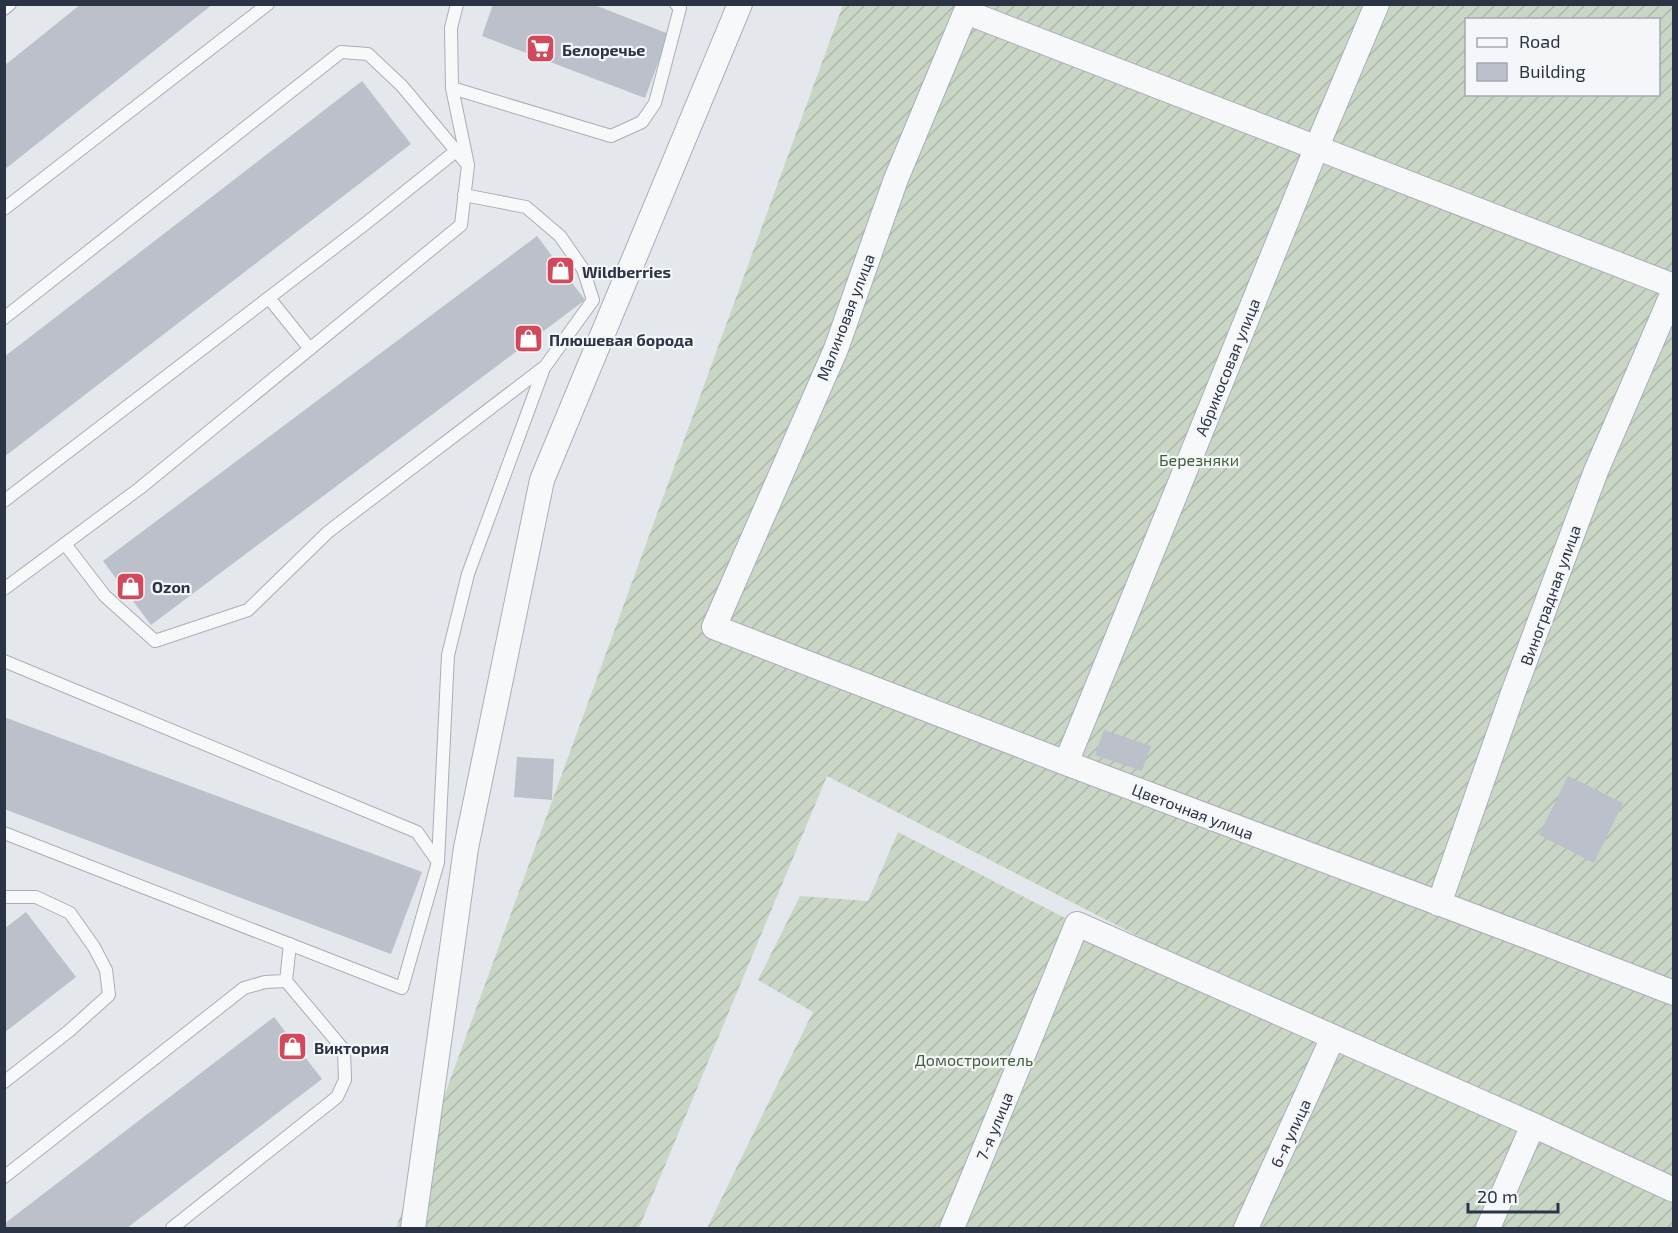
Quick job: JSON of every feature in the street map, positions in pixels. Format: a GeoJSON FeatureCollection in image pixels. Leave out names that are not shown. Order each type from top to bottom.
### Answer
{"type":"FeatureCollection","features":[{"type":"Feature","properties":{"kind":"street"},"geometry":{"type":"LineString","coordinates":[[413,1228],[466,848],[542,480],[740,4]]}},
{"type":"Feature","properties":{"kind":"street","name":"Абрикосовая улица"},"geometry":{"type":"LineString","coordinates":[[1066,763],[1377,4]]}},
{"type":"Feature","properties":{"kind":"street"},"geometry":{"type":"LineString","coordinates":[[968,8],[1316,149],[1674,288]]}},
{"type":"Feature","properties":{"kind":"street","name":"Малиновая улица"},"geometry":{"type":"LineString","coordinates":[[714,627],[836,349],[896,179],[968,8]]}},
{"type":"Feature","properties":{"kind":"street","name":"Виноградная улица"},"geometry":{"type":"LineString","coordinates":[[1440,904],[1513,693],[1596,471],[1674,288]]}},
{"type":"Feature","properties":{"kind":"street","name":"Цветочная улица"},"geometry":{"type":"LineString","coordinates":[[714,627],[1674,993]]}},
{"type":"Feature","properties":{"kind":"street","name":"7-я улица"},"geometry":{"type":"LineString","coordinates":[[952,1228],[1077,924],[1333,1037]]}},
{"type":"Feature","properties":{"kind":"street"},"geometry":{"type":"LineString","coordinates":[[1333,1037],[1674,1190]]}},
{"type":"Feature","properties":{"kind":"street","name":"6-я улица"},"geometry":{"type":"LineString","coordinates":[[1246,1228],[1333,1037]]}},
{"type":"Feature","properties":{"kind":"street"},"geometry":{"type":"LineString","coordinates":[[1488,1228],[1533,1125]]}},
{"type":"Feature","properties":{"kind":"lane"},"geometry":{"type":"LineString","coordinates":[[4,9],[10,4]]}},
{"type":"Feature","properties":{"kind":"lane"},"geometry":{"type":"LineString","coordinates":[[4,209],[268,4]]}},
{"type":"Feature","properties":{"kind":"lane"},"geometry":{"type":"LineString","coordinates":[[4,589],[140,488],[461,225],[468,165],[452,88],[452,28],[457,4]]}},
{"type":"Feature","properties":{"kind":"lane"},"geometry":{"type":"LineString","coordinates":[[452,88],[611,136],[642,122],[655,103],[680,6]]}},
{"type":"Feature","properties":{"kind":"lane"},"geometry":{"type":"LineString","coordinates":[[4,318],[341,52],[368,54],[402,86],[468,165]]}},
{"type":"Feature","properties":{"kind":"lane"},"geometry":{"type":"LineString","coordinates":[[4,501],[365,224],[456,151]]}},
{"type":"Feature","properties":{"kind":"lane"},"geometry":{"type":"LineString","coordinates":[[4,833],[402,988],[438,862],[448,654],[468,574],[544,368],[593,300],[583,269],[560,236],[526,207],[464,195]]}},
{"type":"Feature","properties":{"kind":"lane"},"geometry":{"type":"LineString","coordinates":[[269,298],[310,349]]}},
{"type":"Feature","properties":{"kind":"lane"},"geometry":{"type":"LineString","coordinates":[[65,544],[105,596],[155,640],[248,610],[328,532],[544,368]]}},
{"type":"Feature","properties":{"kind":"lane"},"geometry":{"type":"LineString","coordinates":[[4,661],[417,832],[438,862]]}},
{"type":"Feature","properties":{"kind":"lane"},"geometry":{"type":"LineString","coordinates":[[4,897],[36,897],[70,914],[94,947],[106,970],[109,995],[69,1031],[4,1082]]}},
{"type":"Feature","properties":{"kind":"lane"},"geometry":{"type":"LineString","coordinates":[[172,1228],[337,1097],[345,1080],[344,1050],[286,981],[290,944]]}},
{"type":"Feature","properties":{"kind":"lane"},"geometry":{"type":"LineString","coordinates":[[4,1177],[244,988],[265,982],[286,981]]}},
{"type":"Feature","properties":{"kind":"green space","name":"Березняки"},"geometry":{"type":"Polygon","coordinates":[[[843,5],[1673,5],[1673,1228],[707,1228],[813,1012],[758,980],[800,896],[868,901],[898,832],[1077,924],[1320,1030],[827,776],[639,1228],[396,1228],[843,5]]]}},
{"type":"Feature","properties":{"kind":"building"},"geometry":{"type":"Polygon","coordinates":[[[81,4],[213,4],[4,170],[4,66],[81,4]]]}},
{"type":"Feature","properties":{"kind":"building"},"geometry":{"type":"Polygon","coordinates":[[[493,4],[592,4],[669,34],[645,98],[482,36],[493,4]]]}},
{"type":"Feature","properties":{"kind":"building"},"geometry":{"type":"Polygon","coordinates":[[[362,81],[411,144],[4,457],[4,357],[362,81]]]}},
{"type":"Feature","properties":{"kind":"building"},"geometry":{"type":"Polygon","coordinates":[[[537,236],[585,300],[151,625],[103,561],[537,236]]]}},
{"type":"Feature","properties":{"kind":"building"},"geometry":{"type":"Polygon","coordinates":[[[4,717],[422,872],[391,954],[4,809],[4,717]]]}},
{"type":"Feature","properties":{"kind":"building"},"geometry":{"type":"Polygon","coordinates":[[[1104,730],[1151,746],[1142,771],[1095,755],[1104,730]]]}},
{"type":"Feature","properties":{"kind":"building"},"geometry":{"type":"Polygon","coordinates":[[[517,757],[554,759],[552,800],[514,797],[517,757]]]}},
{"type":"Feature","properties":{"kind":"building"},"geometry":{"type":"Polygon","coordinates":[[[1568,776],[1623,803],[1594,863],[1539,835],[1568,776]]]}},
{"type":"Feature","properties":{"kind":"building"},"geometry":{"type":"Polygon","coordinates":[[[26,912],[76,977],[4,1033],[4,929],[26,912]]]}},
{"type":"Feature","properties":{"kind":"building"},"geometry":{"type":"Polygon","coordinates":[[[274,1017],[322,1079],[127,1228],[4,1228],[4,1224],[274,1017]]]}},
{"type":"Feature","properties":{"kind":"place","name":"Белоречье"},"geometry":{"type":"Point","coordinates":[541,49]}},
{"type":"Feature","properties":{"kind":"place","name":"Wildberries"},"geometry":{"type":"Point","coordinates":[561,271]}},
{"type":"Feature","properties":{"kind":"place","name":"Плюшевая борода"},"geometry":{"type":"Point","coordinates":[528,339]}},
{"type":"Feature","properties":{"kind":"place","name":"Ozon"},"geometry":{"type":"Point","coordinates":[131,586]}},
{"type":"Feature","properties":{"kind":"place","name":"Виктория"},"geometry":{"type":"Point","coordinates":[293,1047]}},
{"type":"Feature","properties":{"kind":"park label","name":"Домостроитель"},"geometry":{"type":"Point","coordinates":[974,1059]}}]}
